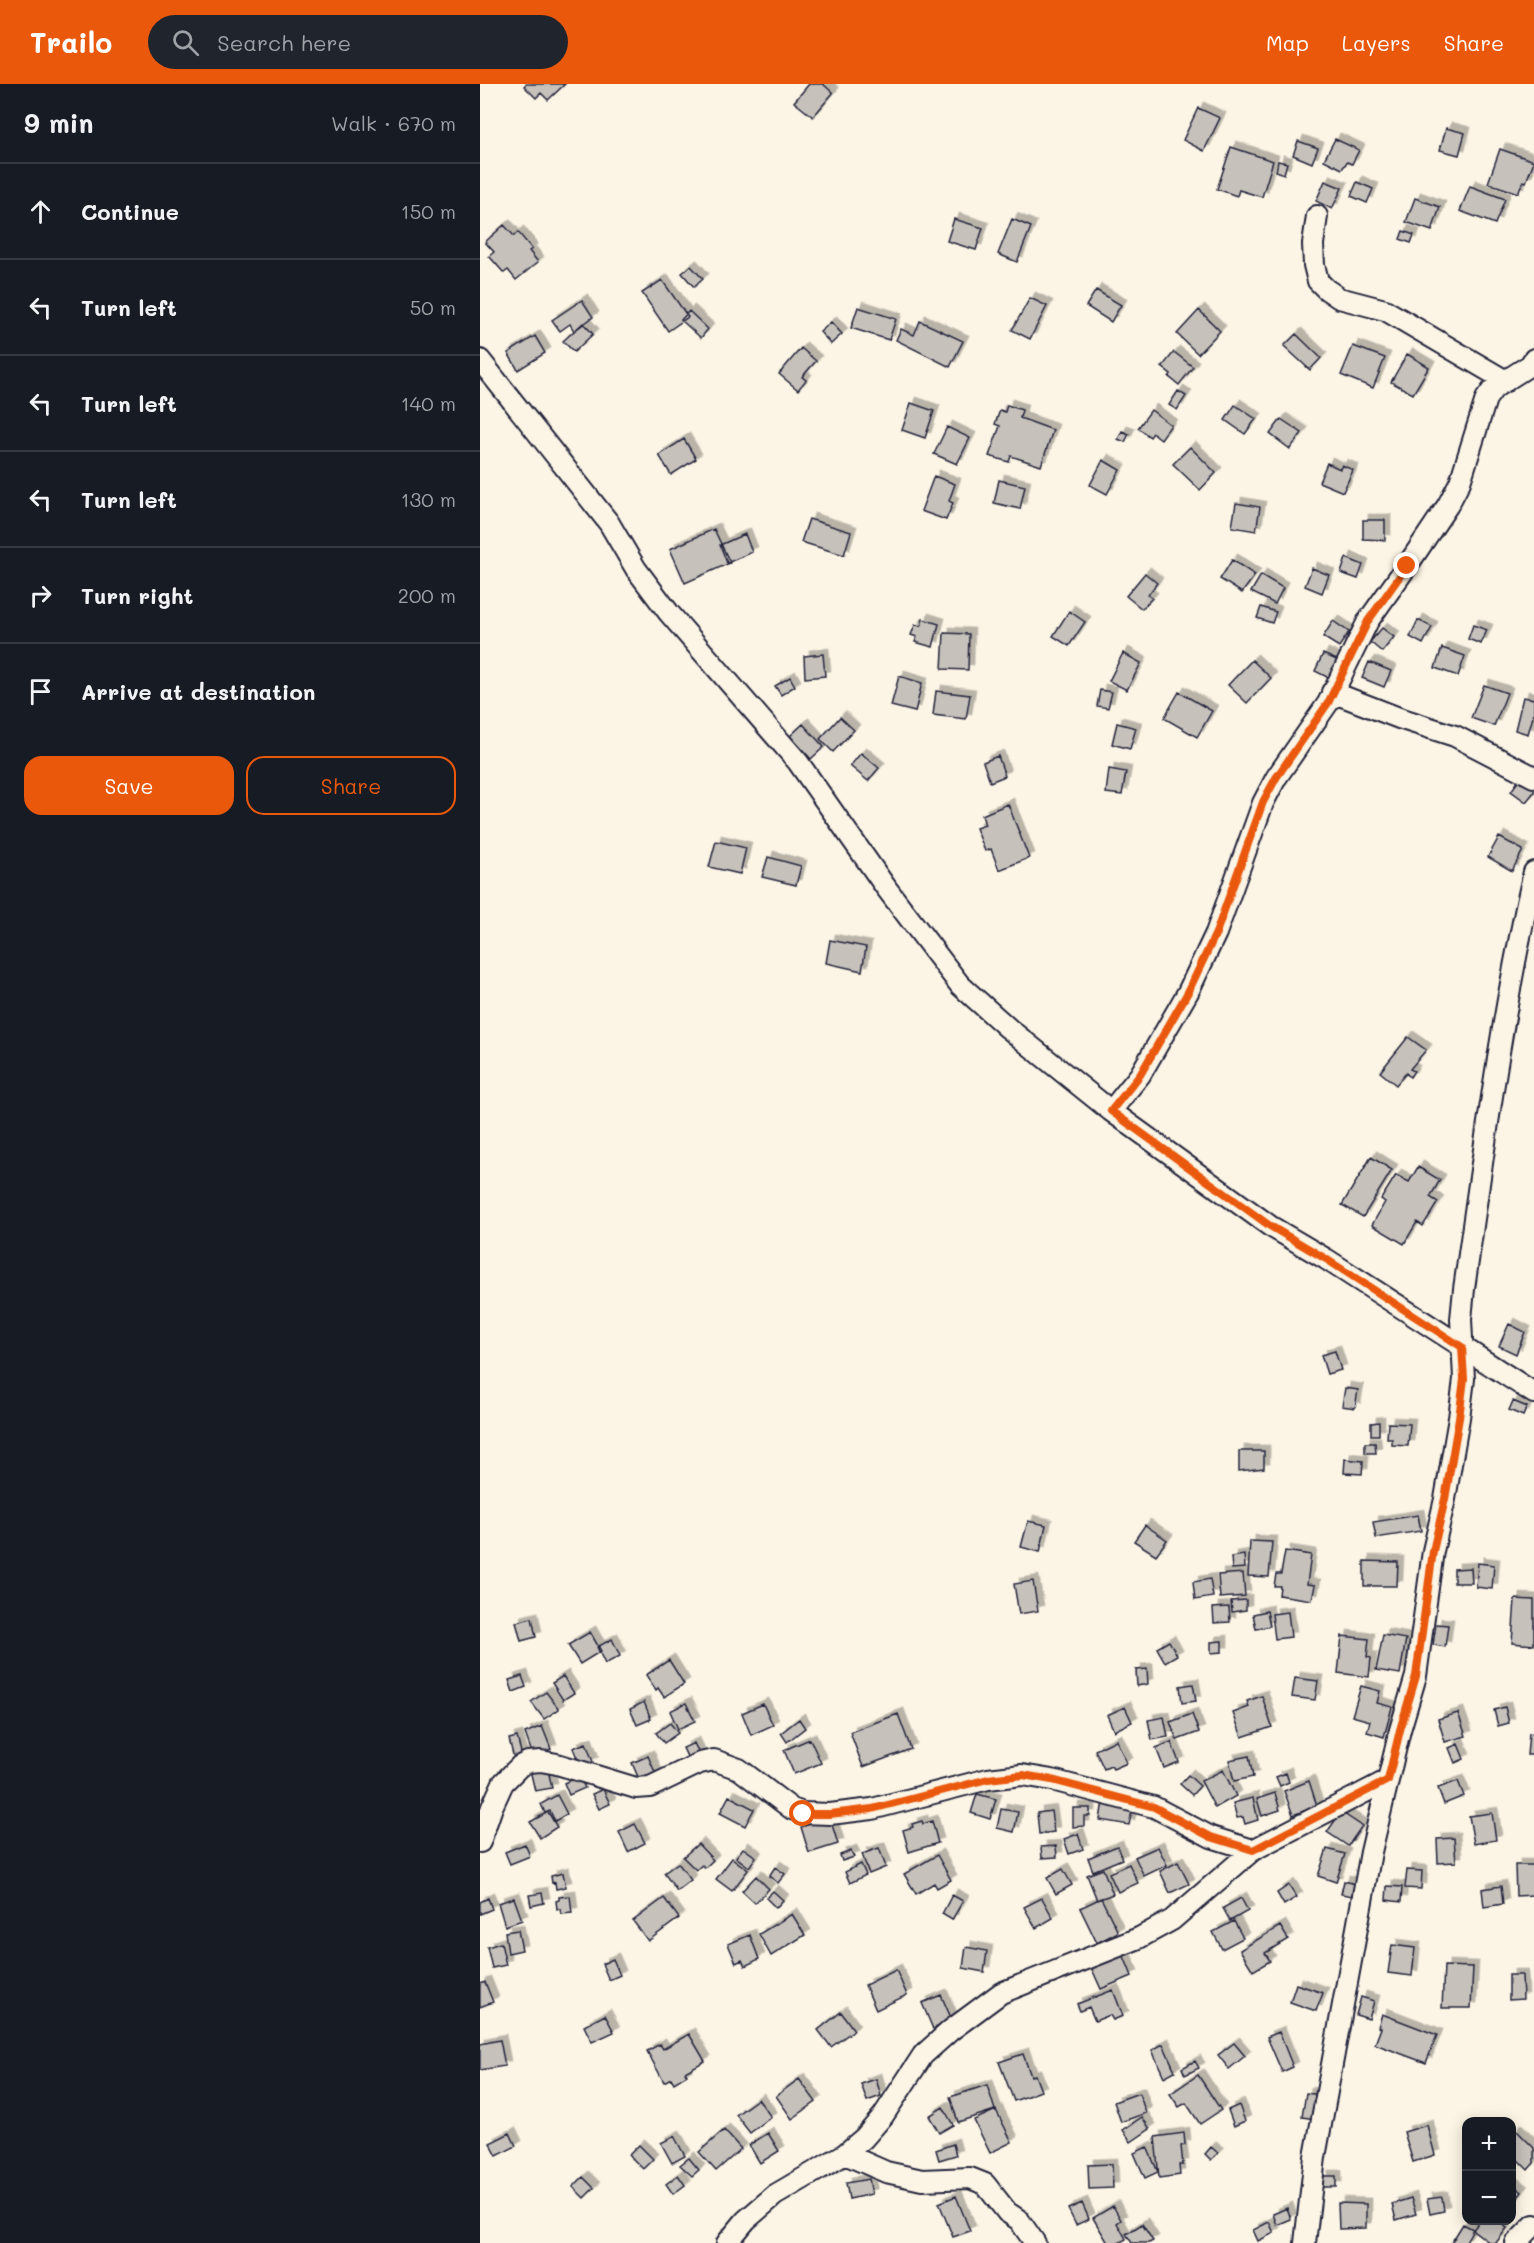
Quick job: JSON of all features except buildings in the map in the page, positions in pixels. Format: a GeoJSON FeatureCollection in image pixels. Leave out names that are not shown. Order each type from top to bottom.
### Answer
{"type":"FeatureCollection","features":[{"type":"Feature","properties":{"kind":"street"},"geometry":{"type":"LineString","coordinates":[[1317,216],[1313,244],[1314,266],[1318,281],[1326,290],[1339,298],[1384,310],[1506,381]]}},
{"type":"Feature","properties":{"kind":"street"},"geometry":{"type":"LineString","coordinates":[[1111,1111],[1140,1075],[1188,992],[1216,933],[1263,802],[1276,778],[1328,703],[1368,621],[1407,566],[1460,482],[1473,447],[1486,399],[1494,388],[1534,359]]}},
{"type":"Feature","properties":{"kind":"street"},"geometry":{"type":"LineString","coordinates":[[480,360],[609,523],[636,569],[669,613],[798,762],[887,890],[960,985],[1008,1028],[1111,1111],[1270,1226],[1326,1259],[1534,1393]]}},
{"type":"Feature","properties":{"kind":"street"},"geometry":{"type":"LineString","coordinates":[[1332,692],[1399,718],[1455,736],[1534,777]]}},
{"type":"Feature","properties":{"kind":"street"},"geometry":{"type":"LineString","coordinates":[[1305,2243],[1315,2157],[1371,1852],[1400,1730],[1416,1676],[1433,1551],[1445,1499],[1459,1418],[1464,1379],[1461,1319],[1464,1289],[1490,1110],[1515,954],[1534,872]]}},
{"type":"Feature","properties":{"kind":"street"},"geometry":{"type":"LineString","coordinates":[[480,1842],[503,1783],[520,1766],[528,1762],[542,1761],[557,1764],[636,1788],[650,1787],[700,1763],[714,1760],[739,1769],[792,1809],[803,1814],[830,1814],[872,1809],[988,1779],[1023,1775],[1052,1780],[1154,1807],[1211,1837],[1253,1850]]}},
{"type":"Feature","properties":{"kind":"street"},"geometry":{"type":"LineString","coordinates":[[727,2243],[746,2220],[775,2195],[845,2154],[864,2138],[883,2116],[923,2055],[951,2030],[1001,1993],[1139,1938],[1172,1920],[1253,1850],[1388,1780]]}},
{"type":"Feature","properties":{"kind":"street"},"geometry":{"type":"LineString","coordinates":[[845,2154],[886,2172],[922,2180],[970,2178],[985,2184],[1007,2212],[1019,2220],[1035,2243]]}},
{"type":"Feature","properties":{"kind":"street"},"geometry":{"type":"LineString","coordinates":[[1516,2243],[1534,2225]]}},
{"type":"Feature","properties":{"kind":"route"},"geometry":{"type":"LineString","coordinates":[[803,1814],[830,1814],[872,1809],[988,1779],[1006,1776],[1037,1776],[1154,1807],[1211,1837],[1253,1850],[1388,1780],[1416,1676],[1433,1551],[1445,1499],[1459,1418],[1464,1379],[1462,1347],[1326,1259],[1270,1226],[1111,1111],[1140,1075],[1188,992],[1216,933],[1263,802],[1276,778],[1328,703],[1368,621],[1407,566]]}}]}
